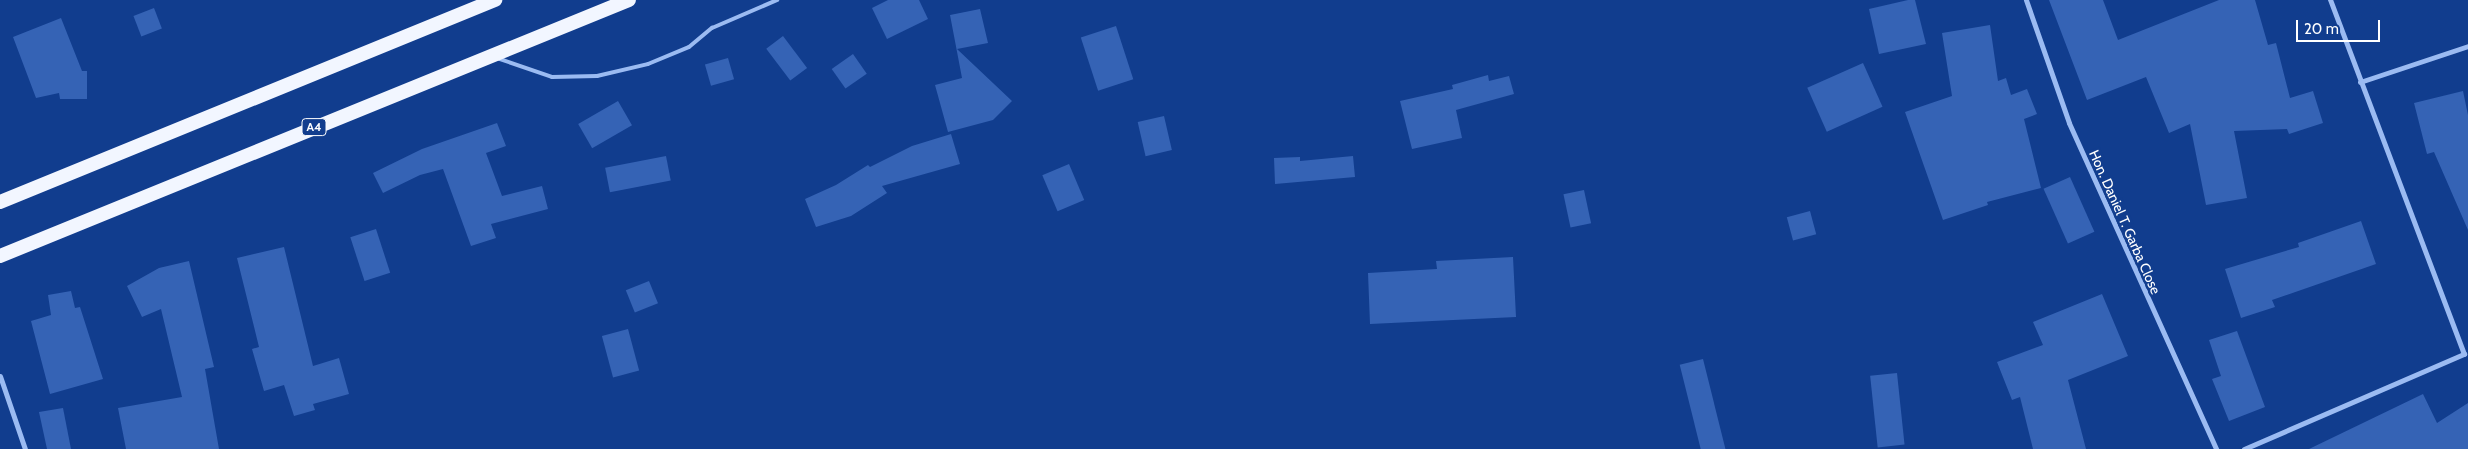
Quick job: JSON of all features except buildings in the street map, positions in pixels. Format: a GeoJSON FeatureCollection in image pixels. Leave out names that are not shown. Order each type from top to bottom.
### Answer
{"type":"FeatureCollection","features":[{"type":"Feature","properties":{"kind":"highway","name":"A4"},"geometry":{"type":"LineString","coordinates":[[0,256],[629,0]]}},
{"type":"Feature","properties":{"kind":"highway"},"geometry":{"type":"LineString","coordinates":[[0,202],[488,1]]}},
{"type":"Feature","properties":{"kind":"street","name":"Hon. Daniel T. Garba Close"},"geometry":{"type":"LineString","coordinates":[[2026,0],[2069,123],[2216,449]]}},
{"type":"Feature","properties":{"kind":"street"},"geometry":{"type":"LineString","coordinates":[[2244,449],[2464,354],[2330,0]]}},
{"type":"Feature","properties":{"kind":"street"},"geometry":{"type":"LineString","coordinates":[[2360,82],[2468,46]]}},
{"type":"Feature","properties":{"kind":"street"},"geometry":{"type":"LineString","coordinates":[[0,376],[25,449]]}},
{"type":"Feature","properties":{"kind":"lane"},"geometry":{"type":"LineString","coordinates":[[490,56],[552,77],[598,76],[648,64],[689,47],[712,28],[777,0]]}}]}
